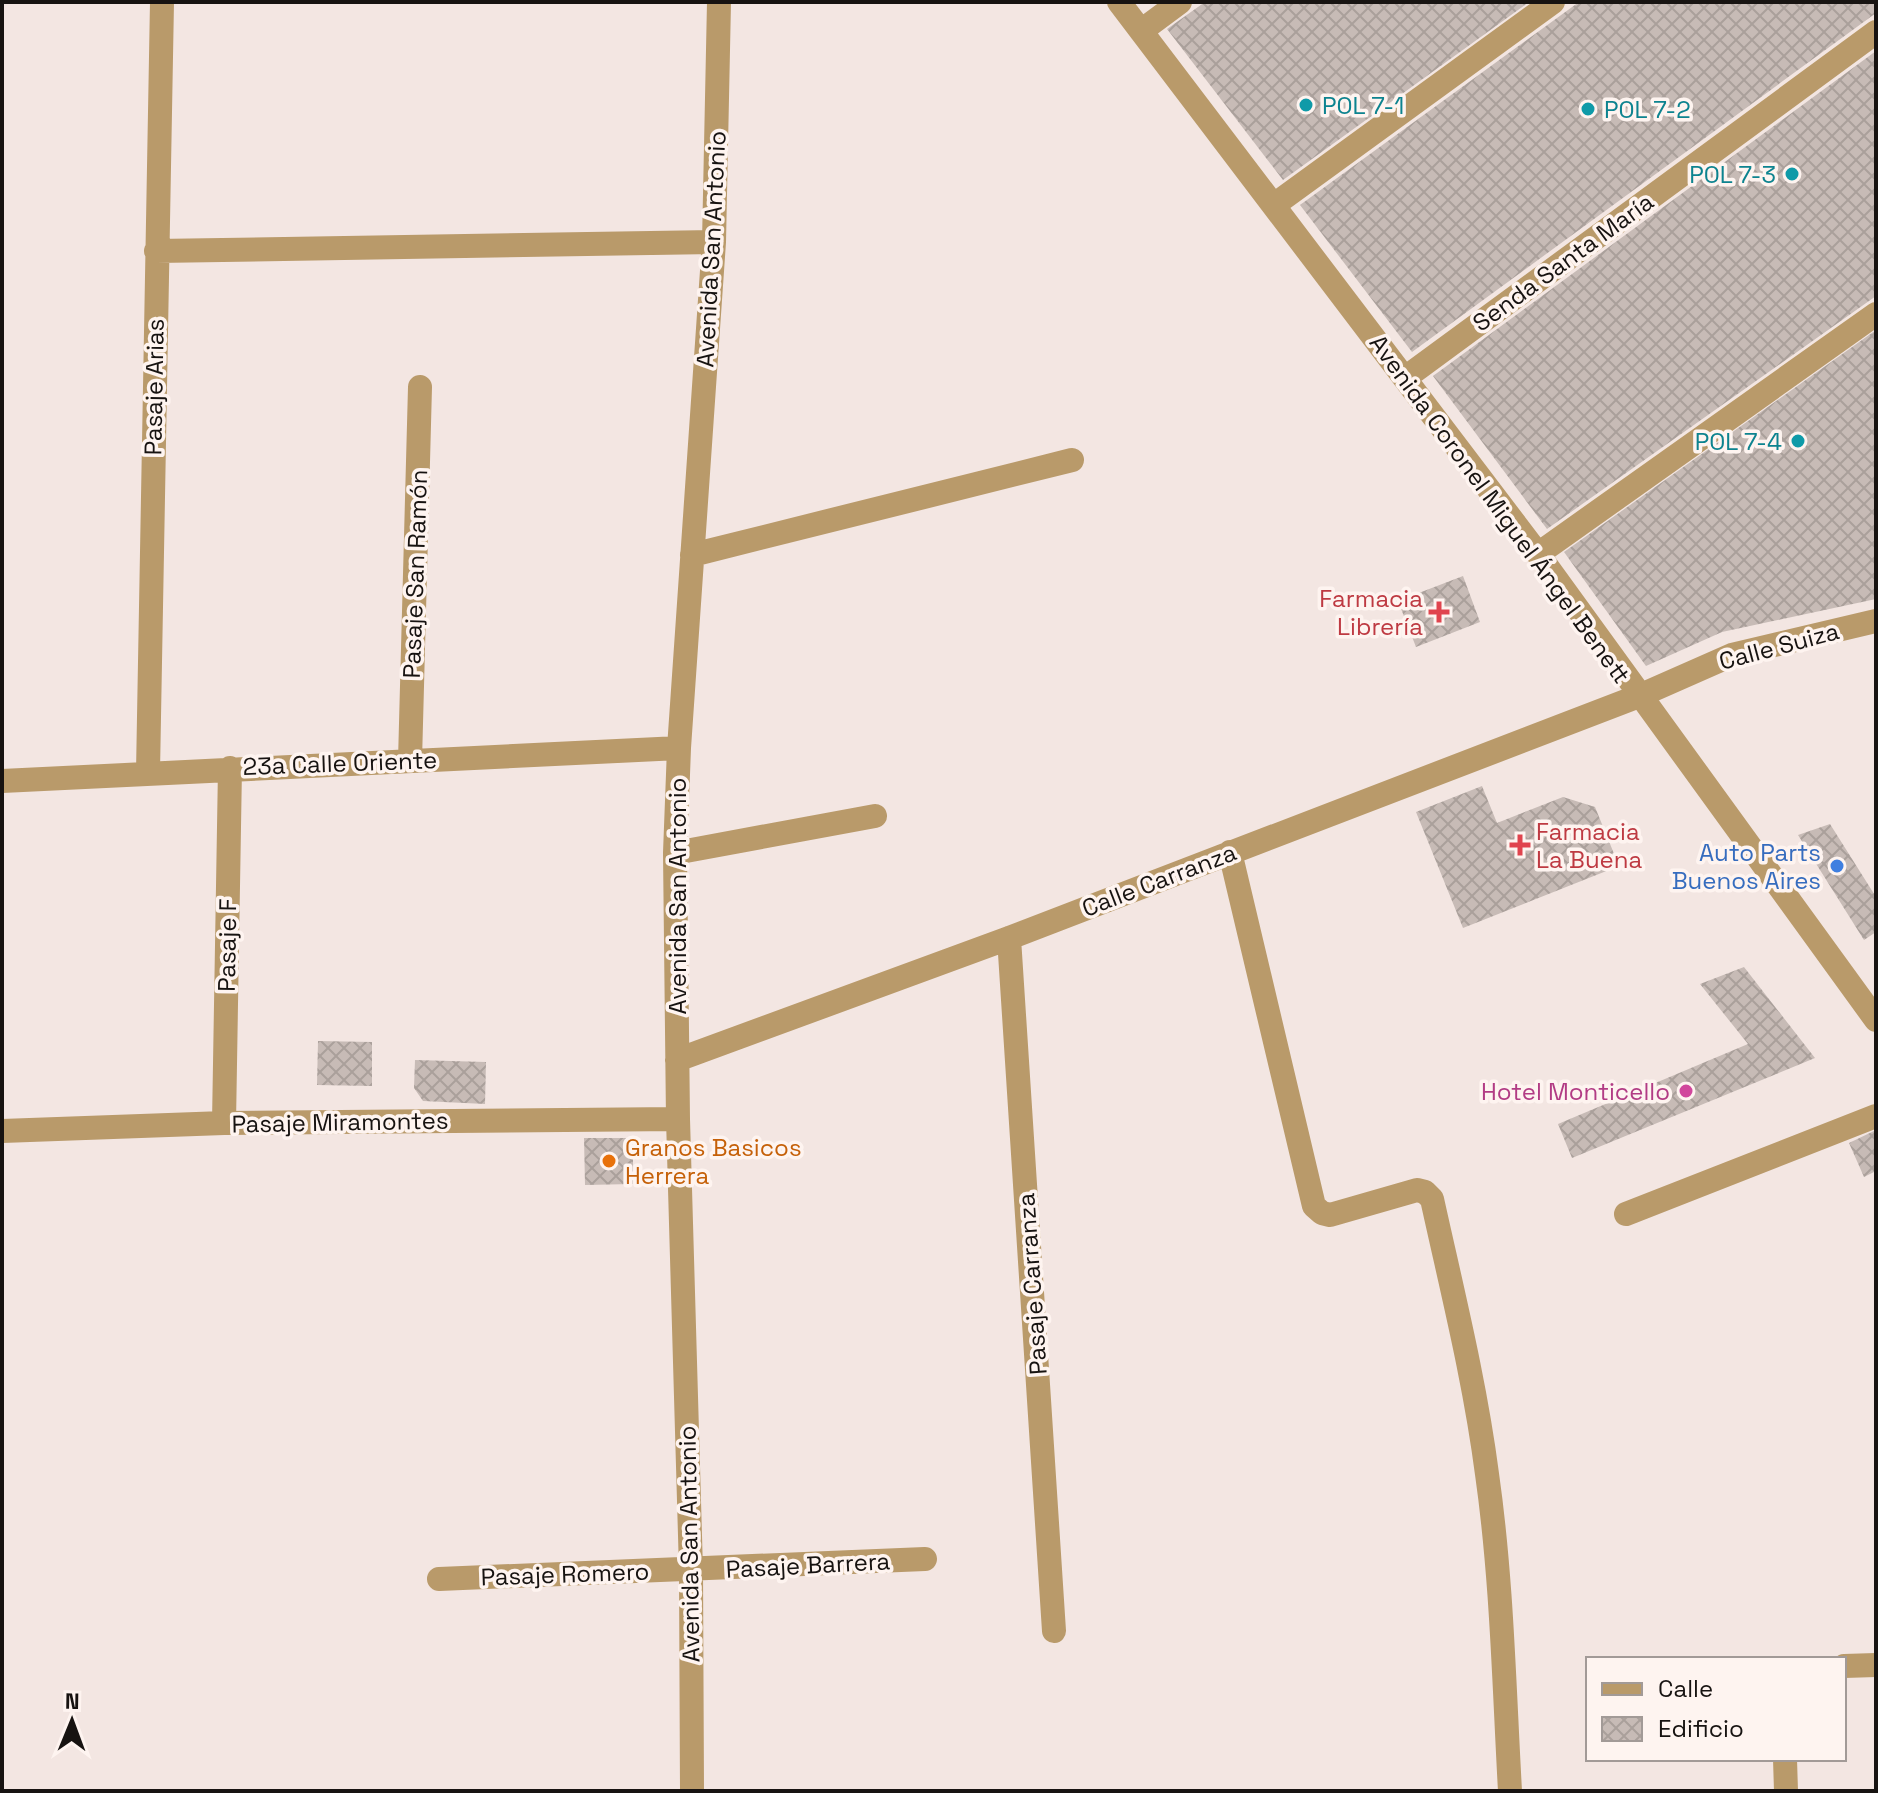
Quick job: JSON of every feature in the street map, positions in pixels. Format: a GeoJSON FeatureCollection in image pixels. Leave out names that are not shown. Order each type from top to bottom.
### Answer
{"type":"FeatureCollection","features":[{"type":"Feature","properties":{"kind":"street","name":"Pasaje Arias"},"geometry":{"type":"LineString","coordinates":[[148,772],[162,2]]}},
{"type":"Feature","properties":{"kind":"street","name":"Avenida San Antonio"},"geometry":{"type":"LineString","coordinates":[[692,1791],[691,1570],[678,1119],[675,853],[679,748],[714,242],[719,2]]}},
{"type":"Feature","properties":{"kind":"street","name":"Avenida Coronel Miguel Ángel Benett"},"geometry":{"type":"LineString","coordinates":[[1119,2],[1538,554],[1876,1020]]}},
{"type":"Feature","properties":{"kind":"street"},"geometry":{"type":"LineString","coordinates":[[1141,31],[1180,2]]}},
{"type":"Feature","properties":{"kind":"street"},"geometry":{"type":"LineString","coordinates":[[1274,205],[1553,2]]}},
{"type":"Feature","properties":{"kind":"street","name":"Senda Santa María"},"geometry":{"type":"LineString","coordinates":[[1405,378],[1876,32]]}},
{"type":"Feature","properties":{"kind":"street"},"geometry":{"type":"LineString","coordinates":[[156,251],[714,242]]}},
{"type":"Feature","properties":{"kind":"street"},"geometry":{"type":"LineString","coordinates":[[1538,554],[1876,314]]}},
{"type":"Feature","properties":{"kind":"street","name":"Pasaje San Ramón"},"geometry":{"type":"LineString","coordinates":[[410,761],[420,387]]}},
{"type":"Feature","properties":{"kind":"street"},"geometry":{"type":"LineString","coordinates":[[692,555],[1072,460]]}},
{"type":"Feature","properties":{"kind":"street","name":"Calle Suiza"},"geometry":{"type":"LineString","coordinates":[[1639,696],[1732,655],[1876,621]]}},
{"type":"Feature","properties":{"kind":"street","name":"Calle Carranza"},"geometry":{"type":"LineString","coordinates":[[677,1060],[1009,938],[1639,696]]}},
{"type":"Feature","properties":{"kind":"street","name":"23a Calle Oriente"},"geometry":{"type":"LineString","coordinates":[[2,781],[679,748]]}},
{"type":"Feature","properties":{"kind":"street","name":"Pasaje F"},"geometry":{"type":"LineString","coordinates":[[224,1123],[230,768]]}},
{"type":"Feature","properties":{"kind":"street"},"geometry":{"type":"LineString","coordinates":[[675,853],[875,816]]}},
{"type":"Feature","properties":{"kind":"street"},"geometry":{"type":"LineString","coordinates":[[1230,852],[1314,1206],[1330,1215],[1417,1190],[1425,1192],[1432,1199],[1472,1381],[1487,1473],[1497,1556],[1510,1791]]}},
{"type":"Feature","properties":{"kind":"street","name":"Pasaje Carranza"},"geometry":{"type":"LineString","coordinates":[[1009,938],[1054,1631]]}},
{"type":"Feature","properties":{"kind":"street"},"geometry":{"type":"LineString","coordinates":[[1626,1214],[1876,1116]]}},
{"type":"Feature","properties":{"kind":"street","name":"Pasaje Miramontes"},"geometry":{"type":"LineString","coordinates":[[2,1131],[224,1123],[678,1119]]}},
{"type":"Feature","properties":{"kind":"street","name":"Pasaje Barrera"},"geometry":{"type":"LineString","coordinates":[[691,1570],[925,1559]]}},
{"type":"Feature","properties":{"kind":"street","name":"Pasaje Romero"},"geometry":{"type":"LineString","coordinates":[[439,1579],[691,1570]]}},
{"type":"Feature","properties":{"kind":"street"},"geometry":{"type":"LineString","coordinates":[[1846,1666],[1876,1665]]}},
{"type":"Feature","properties":{"kind":"street"},"geometry":{"type":"LineString","coordinates":[[1785,1761],[1786,1791]]}},
{"type":"Feature","properties":{"kind":"building","name":"POL 7-1"},"geometry":{"type":"Polygon","coordinates":[[[1205,2],[1529,2],[1283,180],[1167,29],[1205,2]]]}},
{"type":"Feature","properties":{"kind":"building","name":"POL 7-2"},"geometry":{"type":"Polygon","coordinates":[[[1579,2],[1876,2],[1876,13],[1412,352],[1300,205],[1579,2]]]}},
{"type":"Feature","properties":{"kind":"building","name":"POL 7-3"},"geometry":{"type":"Polygon","coordinates":[[[1876,51],[1876,296],[1547,529],[1433,376],[1876,51]]]}},
{"type":"Feature","properties":{"kind":"building","name":"POL 7-4"},"geometry":{"type":"Polygon","coordinates":[[[1876,330],[1876,599],[1722,632],[1646,666],[1564,552],[1876,330]]]}},
{"type":"Feature","properties":{"kind":"building","name":"Farmacia Librería"},"geometry":{"type":"Polygon","coordinates":[[[1463,576],[1480,622],[1416,647],[1398,601],[1463,576]]]}},
{"type":"Feature","properties":{"kind":"building","name":"Farmacia La Buena"},"geometry":{"type":"Polygon","coordinates":[[[1482,786],[1497,823],[1563,797],[1595,807],[1619,866],[1463,928],[1416,812],[1482,786]]]}},
{"type":"Feature","properties":{"kind":"building","name":"Auto Parts Buenos Aires"},"geometry":{"type":"Polygon","coordinates":[[[1830,824],[1876,897],[1876,932],[1864,940],[1798,835],[1830,824]]]}},
{"type":"Feature","properties":{"kind":"building","name":"Hotel Monticello"},"geometry":{"type":"Polygon","coordinates":[[[1744,967],[1815,1058],[1572,1158],[1558,1124],[1748,1044],[1700,984],[1744,967]]]}},
{"type":"Feature","properties":{"kind":"building"},"geometry":{"type":"Polygon","coordinates":[[[318,1041],[372,1042],[372,1086],[317,1085],[318,1041]]]}},
{"type":"Feature","properties":{"kind":"building"},"geometry":{"type":"Polygon","coordinates":[[[415,1060],[486,1062],[485,1104],[423,1101],[414,1088],[415,1060]]]}},
{"type":"Feature","properties":{"kind":"building"},"geometry":{"type":"Polygon","coordinates":[[[1876,1130],[1876,1171],[1864,1177],[1849,1143],[1876,1130]]]}},
{"type":"Feature","properties":{"kind":"building","name":"Granos Basicos Herrera"},"geometry":{"type":"Polygon","coordinates":[[[584,1138],[633,1138],[633,1184],[585,1185],[584,1138]]]}},
{"type":"Feature","properties":{"kind":"place","name":"POL 7-1"},"geometry":{"type":"Point","coordinates":[1306,105]}},
{"type":"Feature","properties":{"kind":"place","name":"POL 7-2"},"geometry":{"type":"Point","coordinates":[1588,109]}},
{"type":"Feature","properties":{"kind":"place","name":"POL 7-3"},"geometry":{"type":"Point","coordinates":[1792,174]}},
{"type":"Feature","properties":{"kind":"place","name":"POL 7-4"},"geometry":{"type":"Point","coordinates":[1798,441]}},
{"type":"Feature","properties":{"kind":"place","name":"Farmacia Librería"},"geometry":{"type":"Point","coordinates":[1439,612]}},
{"type":"Feature","properties":{"kind":"place","name":"Farmacia La Buena"},"geometry":{"type":"Point","coordinates":[1520,845]}},
{"type":"Feature","properties":{"kind":"place","name":"Auto Parts Buenos Aires"},"geometry":{"type":"Point","coordinates":[1837,866]}},
{"type":"Feature","properties":{"kind":"place","name":"Hotel Monticello"},"geometry":{"type":"Point","coordinates":[1686,1091]}},
{"type":"Feature","properties":{"kind":"place","name":"Granos Basicos Herrera"},"geometry":{"type":"Point","coordinates":[609,1161]}}]}
